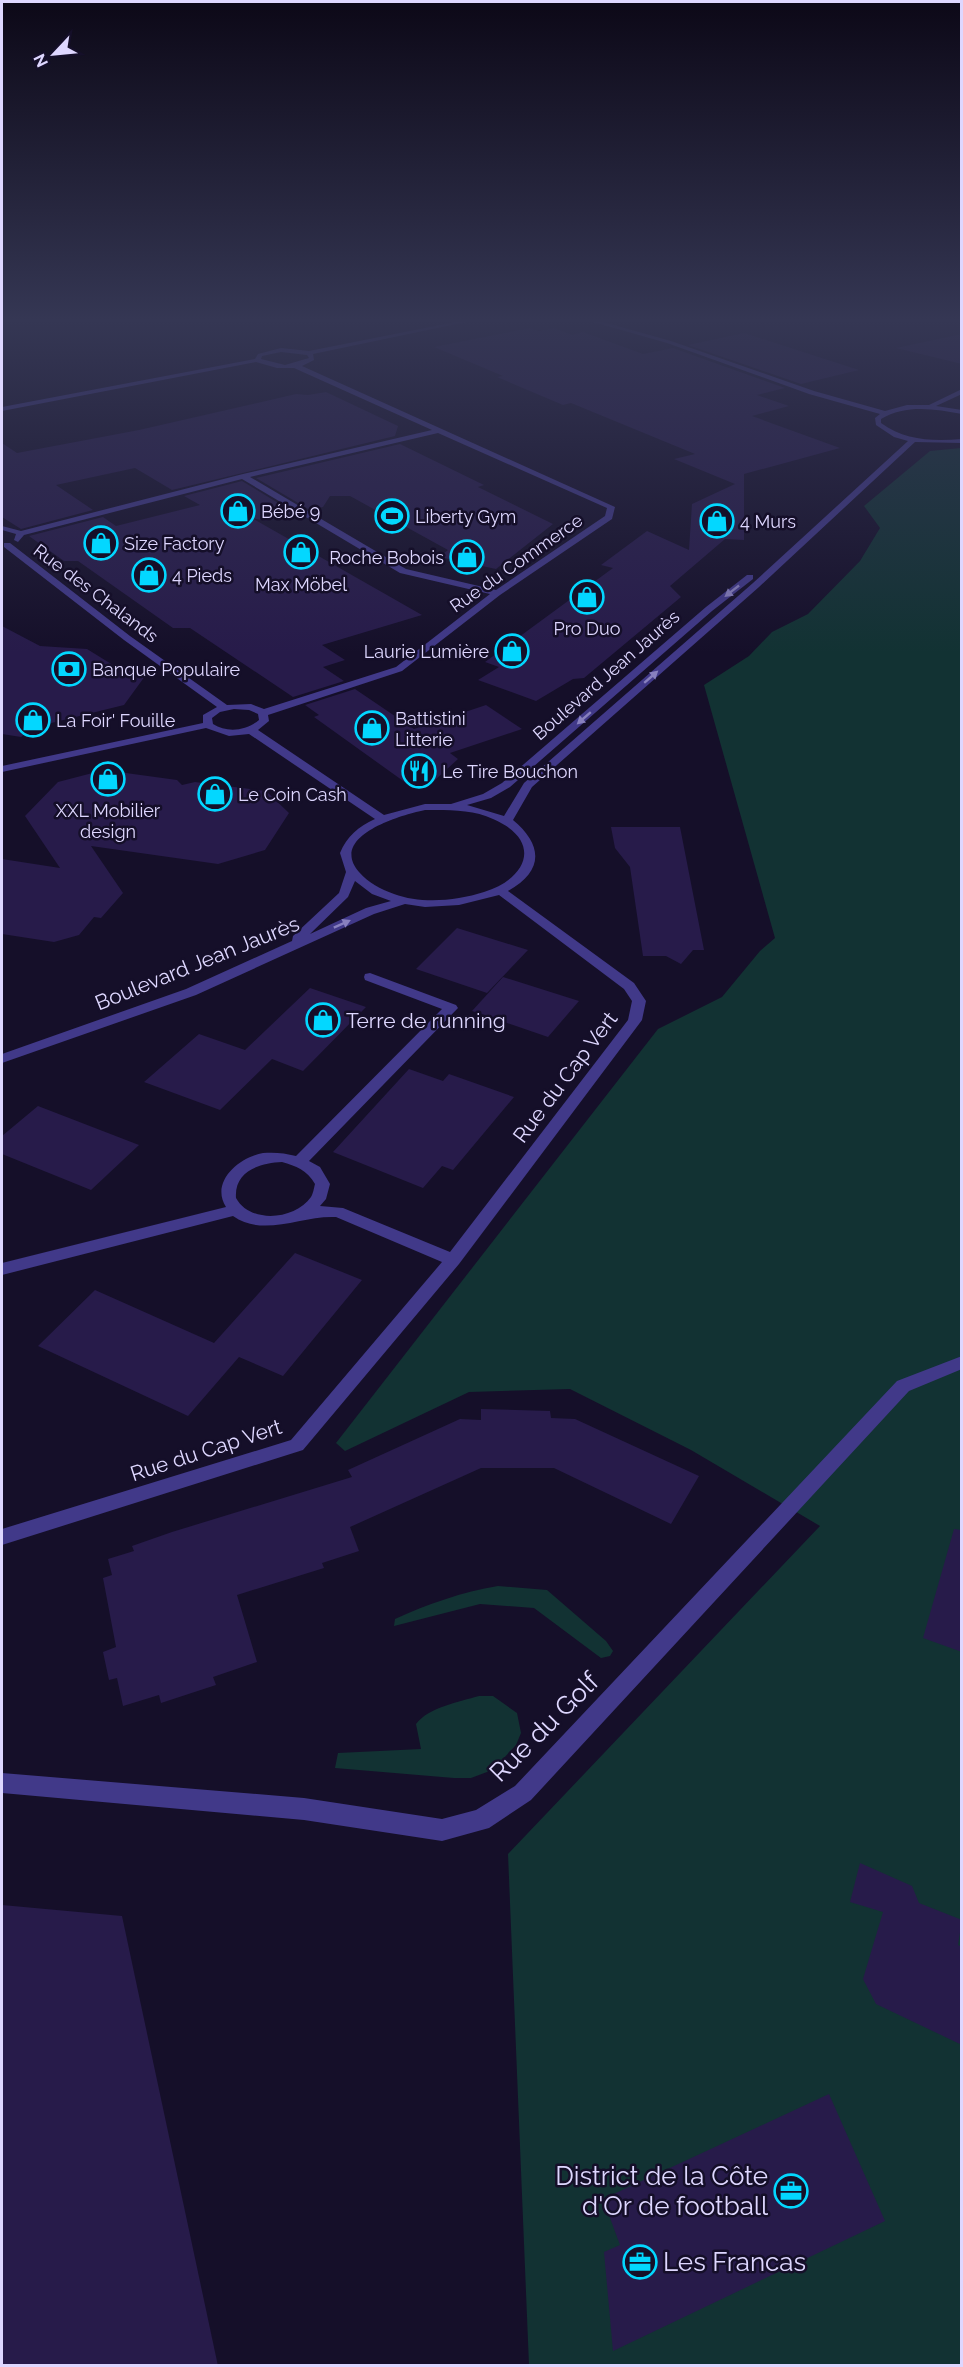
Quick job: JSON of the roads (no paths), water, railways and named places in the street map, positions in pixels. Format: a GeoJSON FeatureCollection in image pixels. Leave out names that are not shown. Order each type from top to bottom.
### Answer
{"type":"FeatureCollection","features":[{"type":"Feature","properties":{"kind":"street"},"geometry":{"type":"LineString","coordinates":[[2,528],[21,533],[243,476],[433,432]]}},
{"type":"Feature","properties":{"kind":"street","name":"Rue du Commerce"},"geometry":{"type":"LineString","coordinates":[[262,713],[399,669],[497,593],[609,517],[611,507],[442,432]]}},
{"type":"Feature","properties":{"kind":"street"},"geometry":{"type":"LineString","coordinates":[[892,432],[914,440],[962,441]]}},
{"type":"Feature","properties":{"kind":"street","name":"Boulevard Jean Jaurès"},"geometry":{"type":"LineString","coordinates":[[507,821],[528,785],[782,561],[914,440]]}},
{"type":"Feature","properties":{"kind":"street"},"geometry":{"type":"LineString","coordinates":[[243,476],[403,571],[497,593]]}},
{"type":"Feature","properties":{"kind":"street"},"geometry":{"type":"LineString","coordinates":[[4,546],[20,539],[21,533]]}},
{"type":"Feature","properties":{"kind":"street","name":"Rue des Chalands"},"geometry":{"type":"LineString","coordinates":[[4,546],[225,708]]}},
{"type":"Feature","properties":{"kind":"street","name":"Boulevard Jean Jaurès"},"geometry":{"type":"LineString","coordinates":[[449,807],[487,796],[506,785],[709,609],[758,571],[782,561]]}},
{"type":"Feature","properties":{"kind":"street"},"geometry":{"type":"LineString","coordinates":[[2,769],[208,725],[225,732],[250,730],[264,721],[262,713],[243,706],[225,708],[207,717],[208,725]]}},
{"type":"Feature","properties":{"kind":"street"},"geometry":{"type":"LineString","coordinates":[[250,730],[381,818]]}},
{"type":"Feature","properties":{"kind":"street"},"geometry":{"type":"LineString","coordinates":[[449,807],[480,811],[507,821],[523,834],[530,848],[530,863],[519,878],[500,890],[456,902],[406,900],[383,894],[365,884],[352,872],[347,857],[350,842],[362,829],[381,818],[402,811],[449,807]]}},
{"type":"Feature","properties":{"kind":"street"},"geometry":{"type":"LineString","coordinates":[[289,947],[344,894],[352,872]]}},
{"type":"Feature","properties":{"kind":"street","name":"Rue du Cap Vert"},"geometry":{"type":"LineString","coordinates":[[2,1537],[297,1445],[453,1260],[635,1020],[639,1001],[629,986],[500,890]]}},
{"type":"Feature","properties":{"kind":"street","name":"Boulevard Jean Jaurès"},"geometry":{"type":"LineString","coordinates":[[2,1059],[191,992],[370,911],[406,900]]}},
{"type":"Feature","properties":{"kind":"street"},"geometry":{"type":"LineString","coordinates":[[300,1161],[451,1008],[370,977]]}},
{"type":"Feature","properties":{"kind":"street"},"geometry":{"type":"LineString","coordinates":[[338,1212],[328,1202],[317,1172],[300,1161],[270,1158],[242,1169],[232,1178],[228,1189],[229,1200],[236,1210],[258,1221],[273,1222],[320,1211],[338,1212],[453,1260]]}},
{"type":"Feature","properties":{"kind":"street"},"geometry":{"type":"LineString","coordinates":[[301,1215],[319,1199],[322,1189]]}},
{"type":"Feature","properties":{"kind":"street"},"geometry":{"type":"LineString","coordinates":[[2,1269],[236,1210]]}},
{"type":"Feature","properties":{"kind":"street","name":"Rue du Golf"},"geometry":{"type":"LineString","coordinates":[[2,1783],[304,1809],[442,1830],[481,1820],[524,1793],[903,1386],[962,1362]]}},
{"type":"Feature","properties":{"kind":"place","name":"Bébé 9"},"geometry":{"type":"Point","coordinates":[238,511]}},
{"type":"Feature","properties":{"kind":"place","name":"Liberty Gym"},"geometry":{"type":"Point","coordinates":[392,516]}},
{"type":"Feature","properties":{"kind":"place","name":"4 Murs"},"geometry":{"type":"Point","coordinates":[717,521]}},
{"type":"Feature","properties":{"kind":"place","name":"Size Factory"},"geometry":{"type":"Point","coordinates":[101,543]}},
{"type":"Feature","properties":{"kind":"place","name":"Max Möbel"},"geometry":{"type":"Point","coordinates":[301,552]}},
{"type":"Feature","properties":{"kind":"place","name":"Roche Bobois"},"geometry":{"type":"Point","coordinates":[467,557]}},
{"type":"Feature","properties":{"kind":"place","name":"4 Pieds"},"geometry":{"type":"Point","coordinates":[149,575]}},
{"type":"Feature","properties":{"kind":"place","name":"Pro Duo"},"geometry":{"type":"Point","coordinates":[587,597]}},
{"type":"Feature","properties":{"kind":"place","name":"Laurie Lumière"},"geometry":{"type":"Point","coordinates":[512,651]}},
{"type":"Feature","properties":{"kind":"place","name":"Banque Populaire"},"geometry":{"type":"Point","coordinates":[69,669]}},
{"type":"Feature","properties":{"kind":"place","name":"La Foir' Fouille"},"geometry":{"type":"Point","coordinates":[33,720]}},
{"type":"Feature","properties":{"kind":"place","name":"Battistini Litterie"},"geometry":{"type":"Point","coordinates":[372,728]}},
{"type":"Feature","properties":{"kind":"place","name":"Le Tire Bouchon"},"geometry":{"type":"Point","coordinates":[419,771]}},
{"type":"Feature","properties":{"kind":"place","name":"XXL Mobilier design"},"geometry":{"type":"Point","coordinates":[108,779]}},
{"type":"Feature","properties":{"kind":"place","name":"Le Coin Cash"},"geometry":{"type":"Point","coordinates":[215,794]}},
{"type":"Feature","properties":{"kind":"place","name":"Terre de running"},"geometry":{"type":"Point","coordinates":[323,1020]}},
{"type":"Feature","properties":{"kind":"place","name":"District de la Côte d'Or de football"},"geometry":{"type":"Point","coordinates":[791,2191]}},
{"type":"Feature","properties":{"kind":"place","name":"Les Francas"},"geometry":{"type":"Point","coordinates":[640,2262]}}]}
